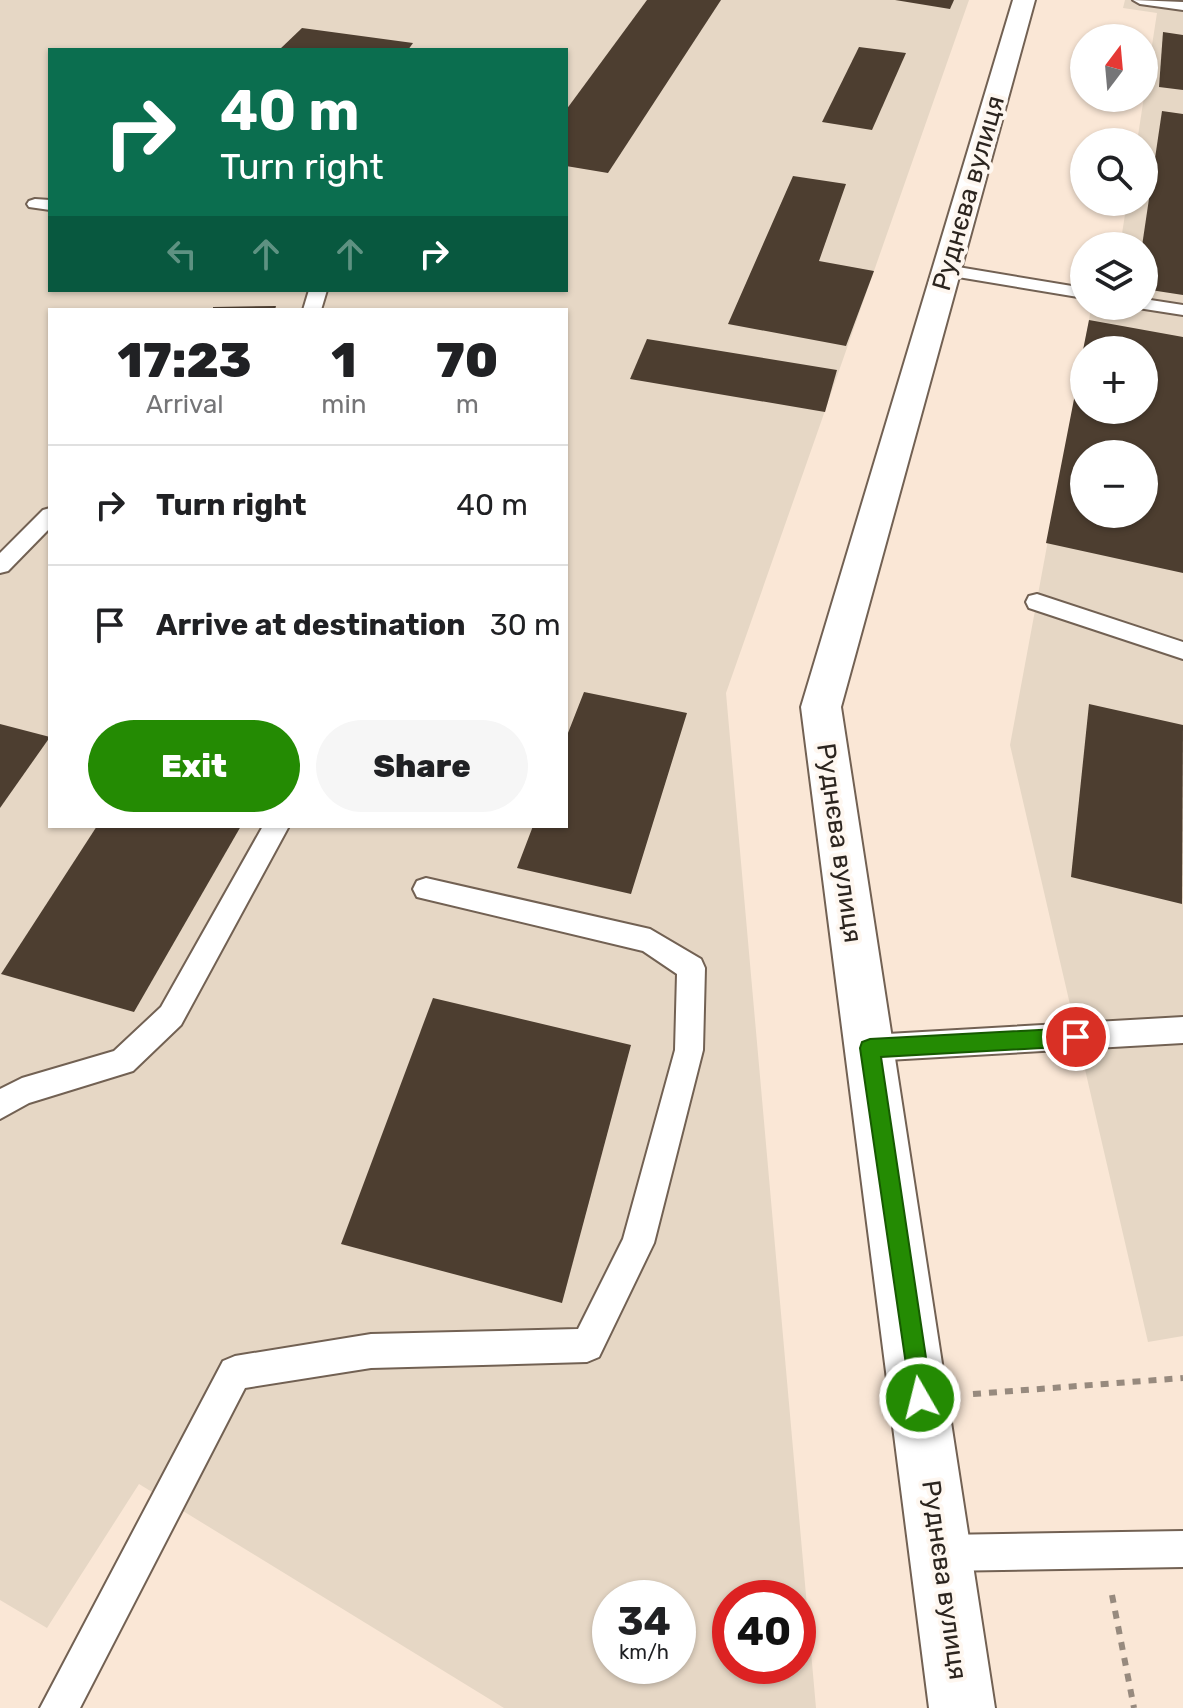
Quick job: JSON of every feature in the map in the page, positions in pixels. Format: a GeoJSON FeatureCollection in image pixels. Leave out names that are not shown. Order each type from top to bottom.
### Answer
{"type":"FeatureCollection","features":[{"type":"Feature","properties":{"kind":"street","name":"Руднєва вулиця"},"geometry":{"type":"LineString","coordinates":[[962,1708],[821,707],[1024,0]]}},
{"type":"Feature","properties":{"kind":"lane"},"geometry":{"type":"LineString","coordinates":[[1140,0],[1183,6]]}},
{"type":"Feature","properties":{"kind":"lane"},"geometry":{"type":"LineString","coordinates":[[946,270],[1070,291]]}},
{"type":"Feature","properties":{"kind":"lane"},"geometry":{"type":"LineString","coordinates":[[1158,306],[1183,310]]}},
{"type":"Feature","properties":{"kind":"lane"},"geometry":{"type":"LineString","coordinates":[[0,566],[48,517]]}},
{"type":"Feature","properties":{"kind":"lane"},"geometry":{"type":"LineString","coordinates":[[1037,602],[1183,651]]}},
{"type":"Feature","properties":{"kind":"lane"},"geometry":{"type":"LineString","coordinates":[[0,1105],[22,1092],[123,1062],[171,1016],[275,828]]}},
{"type":"Feature","properties":{"kind":"lane"},"geometry":{"type":"LineString","coordinates":[[59,1708],[235,1373],[371,1351],[587,1345],[638,1243],[689,1050],[691,968],[650,941],[426,889]]}},
{"type":"Feature","properties":{"kind":"lane"},"geometry":{"type":"LineString","coordinates":[[870,1048],[1183,1030]]}},
{"type":"Feature","properties":{"kind":"lane"},"geometry":{"type":"LineString","coordinates":[[941,1553],[1183,1549]]}},
{"type":"Feature","properties":{"kind":"path"},"geometry":{"type":"LineString","coordinates":[[920,1398],[1183,1378]]}},
{"type":"Feature","properties":{"kind":"path"},"geometry":{"type":"LineString","coordinates":[[1103,1551],[1134,1708]]}},
{"type":"Feature","properties":{"kind":"shaded area"},"geometry":{"type":"Polygon","coordinates":[[[0,0],[969,0],[726,693],[805,1580],[712,1580],[712,1684],[814,1684],[816,1708],[504,1708],[139,1484],[47,1628],[0,1600],[0,0]]]}},
{"type":"Feature","properties":{"kind":"shaded area"},"geometry":{"type":"Polygon","coordinates":[[[1125,0],[1183,0],[1183,1336],[1148,1342],[1010,745],[1070,422],[1158,424],[1158,336],[1086,336],[1089,320],[1158,320],[1158,232],[1122,232],[1125,216],[1158,216],[1158,128],[1139,128],[1142,112],[1158,112],[1157,13],[1123,8],[1125,0]]]}},
{"type":"Feature","properties":{"kind":"building"},"geometry":{"type":"Polygon","coordinates":[[[647,0],[721,0],[608,173],[568,166],[568,107],[647,0]]]}},
{"type":"Feature","properties":{"kind":"building"},"geometry":{"type":"Polygon","coordinates":[[[895,0],[954,0],[950,9],[895,0]]]}},
{"type":"Feature","properties":{"kind":"building"},"geometry":{"type":"Polygon","coordinates":[[[302,28],[413,43],[409,48],[281,48],[302,28]]]}},
{"type":"Feature","properties":{"kind":"building"},"geometry":{"type":"Polygon","coordinates":[[[1163,32],[1183,35],[1183,90],[1159,87],[1163,32]]]}},
{"type":"Feature","properties":{"kind":"building"},"geometry":{"type":"Polygon","coordinates":[[[859,47],[906,53],[872,130],[822,122],[859,47]]]}},
{"type":"Feature","properties":{"kind":"building"},"geometry":{"type":"Polygon","coordinates":[[[1162,111],[1183,114],[1183,295],[1158,291],[1158,232],[1144,232],[1146,216],[1158,216],[1158,138],[1162,111]]]}},
{"type":"Feature","properties":{"kind":"building"},"geometry":{"type":"Polygon","coordinates":[[[793,176],[846,184],[819,261],[874,271],[846,346],[728,324],[793,176]]]}},
{"type":"Feature","properties":{"kind":"building"},"geometry":{"type":"Polygon","coordinates":[[[276,306],[276,308],[213,307],[276,306]]]}},
{"type":"Feature","properties":{"kind":"building"},"geometry":{"type":"Polygon","coordinates":[[[1089,320],[1183,337],[1183,573],[1046,543],[1070,420],[1070,424],[1158,424],[1158,336],[1086,336],[1089,320]]]}},
{"type":"Feature","properties":{"kind":"building"},"geometry":{"type":"Polygon","coordinates":[[[647,339],[837,370],[825,412],[630,379],[647,339]]]}},
{"type":"Feature","properties":{"kind":"building"},"geometry":{"type":"Polygon","coordinates":[[[584,692],[687,713],[631,894],[517,868],[532,828],[568,828],[568,733],[584,692]]]}},
{"type":"Feature","properties":{"kind":"building"},"geometry":{"type":"Polygon","coordinates":[[[1089,704],[1183,725],[1182,904],[1071,877],[1089,704]]]}},
{"type":"Feature","properties":{"kind":"building"},"geometry":{"type":"Polygon","coordinates":[[[0,724],[48,736],[48,740],[0,808],[0,724]]]}},
{"type":"Feature","properties":{"kind":"building"},"geometry":{"type":"Polygon","coordinates":[[[96,828],[240,828],[134,1012],[1,974],[96,828]]]}},
{"type":"Feature","properties":{"kind":"building"},"geometry":{"type":"Polygon","coordinates":[[[433,998],[631,1045],[562,1303],[341,1244],[433,998]]]}},
{"type":"Feature","properties":{"kind":"route"},"geometry":{"type":"LineString","coordinates":[[920,1398],[870,1048],[1076,1037]]}}]}
